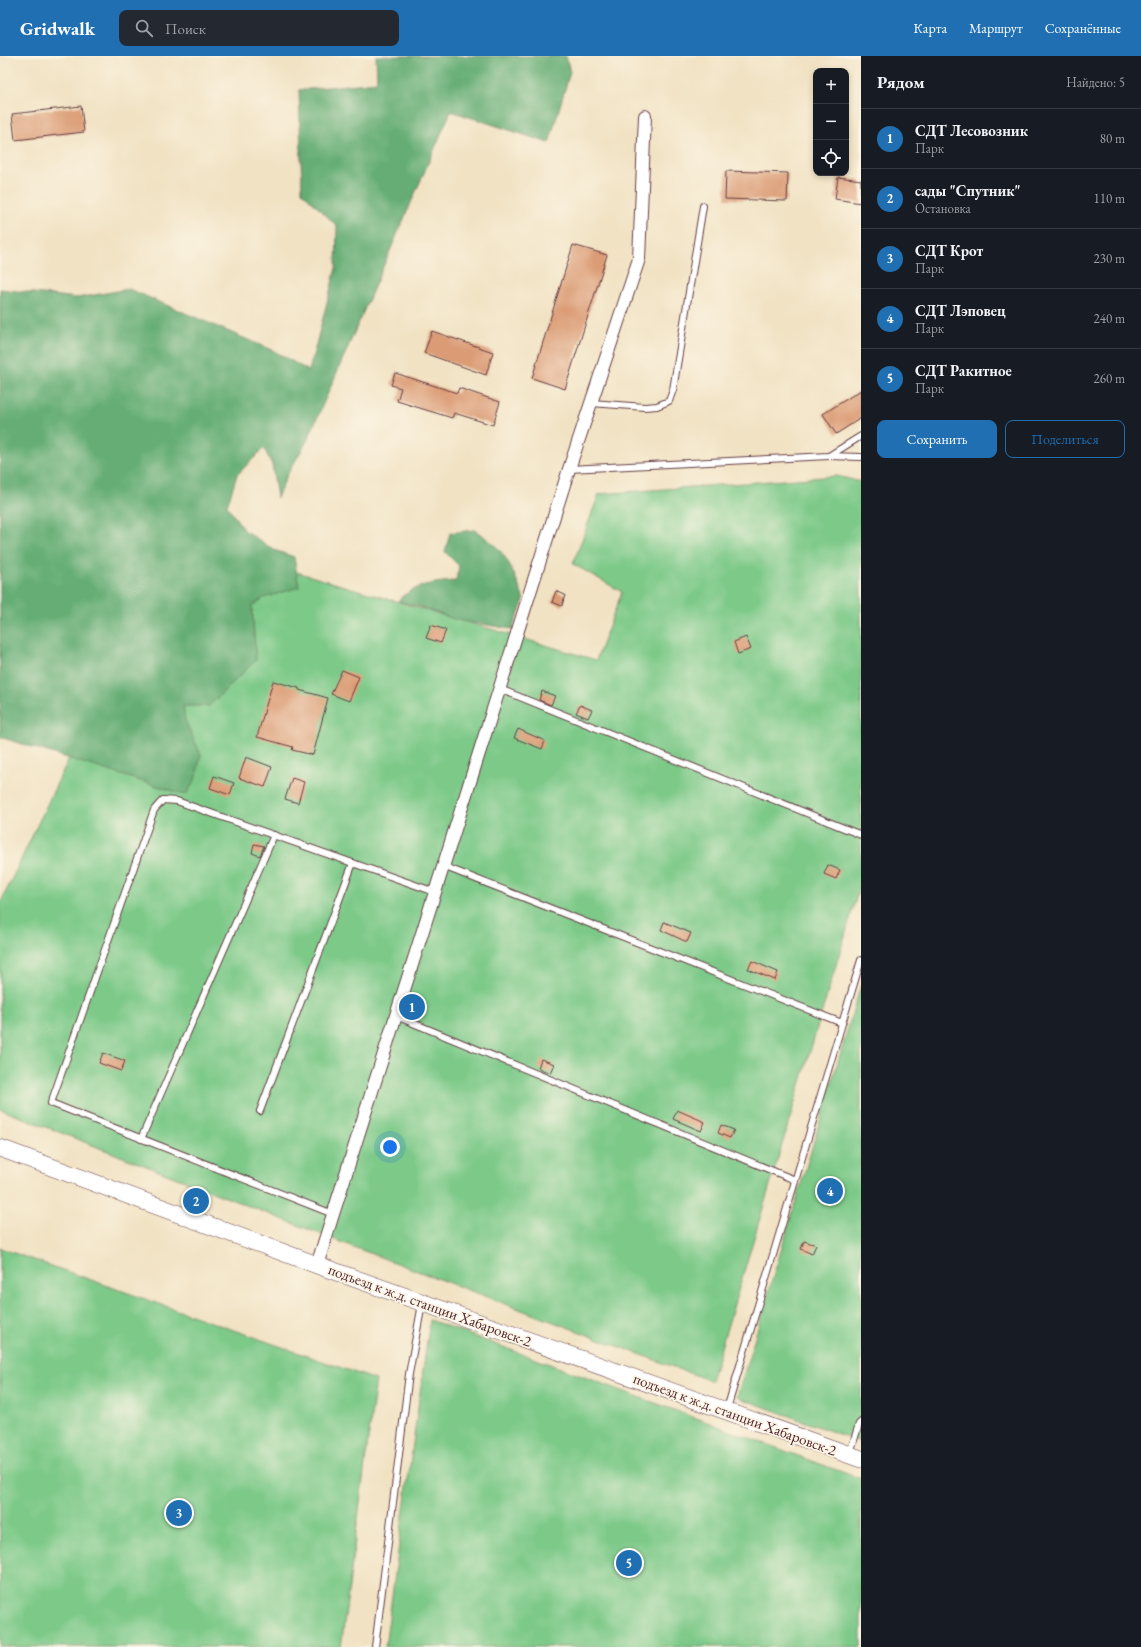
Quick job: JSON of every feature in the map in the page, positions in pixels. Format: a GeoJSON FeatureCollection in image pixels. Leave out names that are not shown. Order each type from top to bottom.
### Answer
{"type":"FeatureCollection","features":[{"type":"Feature","properties":{"kind":"street"},"geometry":{"type":"LineString","coordinates":[[317,1264],[569,469],[639,259],[646,116]]}},
{"type":"Feature","properties":{"kind":"street","name":"подъезд к ж.д. станции Хабаровск-2"},"geometry":{"type":"LineString","coordinates":[[0,1148],[422,1302],[856,1457]]}},
{"type":"Feature","properties":{"kind":"lane"},"geometry":{"type":"LineString","coordinates":[[591,403],[645,407],[657,406],[669,401],[673,390],[703,206]]}},
{"type":"Feature","properties":{"kind":"lane"},"geometry":{"type":"LineString","coordinates":[[829,456],[861,436]]}},
{"type":"Feature","properties":{"kind":"lane"},"geometry":{"type":"LineString","coordinates":[[569,469],[829,456],[861,457]]}},
{"type":"Feature","properties":{"kind":"lane"},"geometry":{"type":"LineString","coordinates":[[500,689],[861,835]]}},
{"type":"Feature","properties":{"kind":"lane"},"geometry":{"type":"LineString","coordinates":[[333,1214],[51,1103],[154,810],[163,800],[177,801],[435,892]]}},
{"type":"Feature","properties":{"kind":"lane"},"geometry":{"type":"LineString","coordinates":[[141,1139],[274,835]]}},
{"type":"Feature","properties":{"kind":"lane"},"geometry":{"type":"LineString","coordinates":[[260,1110],[353,863]]}},
{"type":"Feature","properties":{"kind":"lane"},"geometry":{"type":"LineString","coordinates":[[443,866],[842,1023]]}},
{"type":"Feature","properties":{"kind":"lane"},"geometry":{"type":"LineString","coordinates":[[726,1410],[861,960]]}},
{"type":"Feature","properties":{"kind":"lane"},"geometry":{"type":"LineString","coordinates":[[396,1016],[795,1180]]}},
{"type":"Feature","properties":{"kind":"lane"},"geometry":{"type":"LineString","coordinates":[[375,1647],[409,1374],[422,1302]]}},
{"type":"Feature","properties":{"kind":"lane"},"geometry":{"type":"LineString","coordinates":[[856,1457],[859,1424],[861,1422]]}},
{"type":"Feature","properties":{"kind":"green space"},"geometry":{"type":"Polygon","coordinates":[[[376,56],[566,56],[570,72],[549,143],[451,111],[307,441],[287,475],[277,498],[272,465],[264,448],[237,475],[227,506],[244,530],[274,550],[294,557],[299,587],[264,598],[252,606],[256,660],[209,706],[183,706],[185,720],[201,755],[195,780],[186,795],[0,737],[0,289],[77,298],[129,289],[274,351],[309,371],[336,268],[337,226],[302,192],[299,90],[377,82],[376,56]]]}},
{"type":"Feature","properties":{"kind":"green space"},"geometry":{"type":"Polygon","coordinates":[[[837,476],[861,482],[861,882],[711,1381],[356,1248],[0,1109],[0,904],[174,536],[596,660],[622,592],[573,564],[599,494],[837,476]]]}},
{"type":"Feature","properties":{"kind":"green space"},"geometry":{"type":"Polygon","coordinates":[[[474,530],[494,544],[506,559],[524,600],[512,629],[456,620],[421,607],[398,601],[410,591],[425,585],[456,581],[459,566],[445,552],[450,533],[474,530]]]}},
{"type":"Feature","properties":{"kind":"green space"},"geometry":{"type":"Polygon","coordinates":[[[861,985],[861,1442],[737,1397],[861,985]]]}},
{"type":"Feature","properties":{"kind":"green space"},"geometry":{"type":"Polygon","coordinates":[[[0,1248],[376,1380],[341,1647],[0,1647],[0,1248]]]}},
{"type":"Feature","properties":{"kind":"green space"},"geometry":{"type":"Polygon","coordinates":[[[430,1320],[861,1479],[861,1647],[385,1647],[430,1320]]]}},
{"type":"Feature","properties":{"kind":"building"},"geometry":{"type":"Polygon","coordinates":[[[81,106],[84,132],[15,140],[12,114],[81,106]]]}},
{"type":"Feature","properties":{"kind":"building"},"geometry":{"type":"Polygon","coordinates":[[[726,171],[788,173],[787,201],[725,199],[726,171]]]}},
{"type":"Feature","properties":{"kind":"building"},"geometry":{"type":"Polygon","coordinates":[[[838,177],[861,180],[861,203],[835,199],[838,177]]]}},
{"type":"Feature","properties":{"kind":"building"},"geometry":{"type":"Polygon","coordinates":[[[573,245],[607,255],[565,389],[532,378],[573,245]]]}},
{"type":"Feature","properties":{"kind":"building"},"geometry":{"type":"Polygon","coordinates":[[[432,331],[493,352],[486,375],[424,353],[432,331]]]}},
{"type":"Feature","properties":{"kind":"building"},"geometry":{"type":"Polygon","coordinates":[[[395,373],[457,393],[459,388],[500,402],[493,425],[454,413],[452,418],[397,401],[401,388],[391,385],[395,373]]]}},
{"type":"Feature","properties":{"kind":"building"},"geometry":{"type":"Polygon","coordinates":[[[861,390],[861,418],[836,434],[823,414],[861,390]]]}},
{"type":"Feature","properties":{"kind":"building"},"geometry":{"type":"Polygon","coordinates":[[[556,591],[565,595],[562,606],[552,602],[556,591]]]}},
{"type":"Feature","properties":{"kind":"building"},"geometry":{"type":"Polygon","coordinates":[[[431,625],[446,630],[441,643],[426,638],[431,625]]]}},
{"type":"Feature","properties":{"kind":"building"},"geometry":{"type":"Polygon","coordinates":[[[746,637],[751,649],[738,654],[734,642],[746,637]]]}},
{"type":"Feature","properties":{"kind":"building"},"geometry":{"type":"Polygon","coordinates":[[[342,670],[359,677],[349,701],[331,694],[342,670]]]}},
{"type":"Feature","properties":{"kind":"building"},"geometry":{"type":"Polygon","coordinates":[[[273,681],[328,698],[313,755],[292,750],[293,747],[257,737],[273,681]]]}},
{"type":"Feature","properties":{"kind":"building"},"geometry":{"type":"Polygon","coordinates":[[[542,691],[555,696],[551,705],[539,700],[542,691]]]}},
{"type":"Feature","properties":{"kind":"building"},"geometry":{"type":"Polygon","coordinates":[[[580,705],[592,710],[588,718],[576,713],[580,705]]]}},
{"type":"Feature","properties":{"kind":"building"},"geometry":{"type":"Polygon","coordinates":[[[518,729],[545,741],[542,749],[514,738],[518,729]]]}},
{"type":"Feature","properties":{"kind":"building"},"geometry":{"type":"Polygon","coordinates":[[[246,757],[272,767],[265,787],[239,778],[246,757]]]}},
{"type":"Feature","properties":{"kind":"building"},"geometry":{"type":"Polygon","coordinates":[[[214,776],[234,783],[230,795],[210,788],[214,776]]]}},
{"type":"Feature","properties":{"kind":"building"},"geometry":{"type":"Polygon","coordinates":[[[292,778],[304,782],[298,803],[285,799],[292,778]]]}},
{"type":"Feature","properties":{"kind":"building"},"geometry":{"type":"Polygon","coordinates":[[[254,844],[264,846],[260,856],[252,853],[254,844]]]}},
{"type":"Feature","properties":{"kind":"building"},"geometry":{"type":"Polygon","coordinates":[[[828,865],[840,870],[836,879],[824,874],[828,865]]]}},
{"type":"Feature","properties":{"kind":"building"},"geometry":{"type":"Polygon","coordinates":[[[664,922],[691,933],[687,942],[661,930],[664,922]]]}},
{"type":"Feature","properties":{"kind":"building"},"geometry":{"type":"Polygon","coordinates":[[[752,961],[778,972],[775,980],[748,969],[752,961]]]}},
{"type":"Feature","properties":{"kind":"building"},"geometry":{"type":"Polygon","coordinates":[[[103,1053],[125,1061],[121,1071],[99,1063],[103,1053]]]}},
{"type":"Feature","properties":{"kind":"building"},"geometry":{"type":"Polygon","coordinates":[[[541,1059],[554,1064],[550,1073],[538,1068],[541,1059]]]}},
{"type":"Feature","properties":{"kind":"building"},"geometry":{"type":"Polygon","coordinates":[[[677,1110],[705,1122],[701,1131],[673,1119],[677,1110]]]}},
{"type":"Feature","properties":{"kind":"building"},"geometry":{"type":"Polygon","coordinates":[[[721,1125],[734,1130],[730,1138],[718,1133],[721,1125]]]}},
{"type":"Feature","properties":{"kind":"building"},"geometry":{"type":"Polygon","coordinates":[[[804,1241],[816,1245],[812,1254],[801,1249],[804,1241]]]}},
{"type":"Feature","properties":{"kind":"place","name":"СДТ Лесовозник"},"geometry":{"type":"Point","coordinates":[412,1007]}},
{"type":"Feature","properties":{"kind":"place","name":"СДТ Лэповец"},"geometry":{"type":"Point","coordinates":[830,1191]}},
{"type":"Feature","properties":{"kind":"place","name":"сады \"Спутник\""},"geometry":{"type":"Point","coordinates":[196,1201]}},
{"type":"Feature","properties":{"kind":"place","name":"СДТ Крот"},"geometry":{"type":"Point","coordinates":[179,1513]}},
{"type":"Feature","properties":{"kind":"place","name":"СДТ Ракитное"},"geometry":{"type":"Point","coordinates":[629,1563]}}]}
